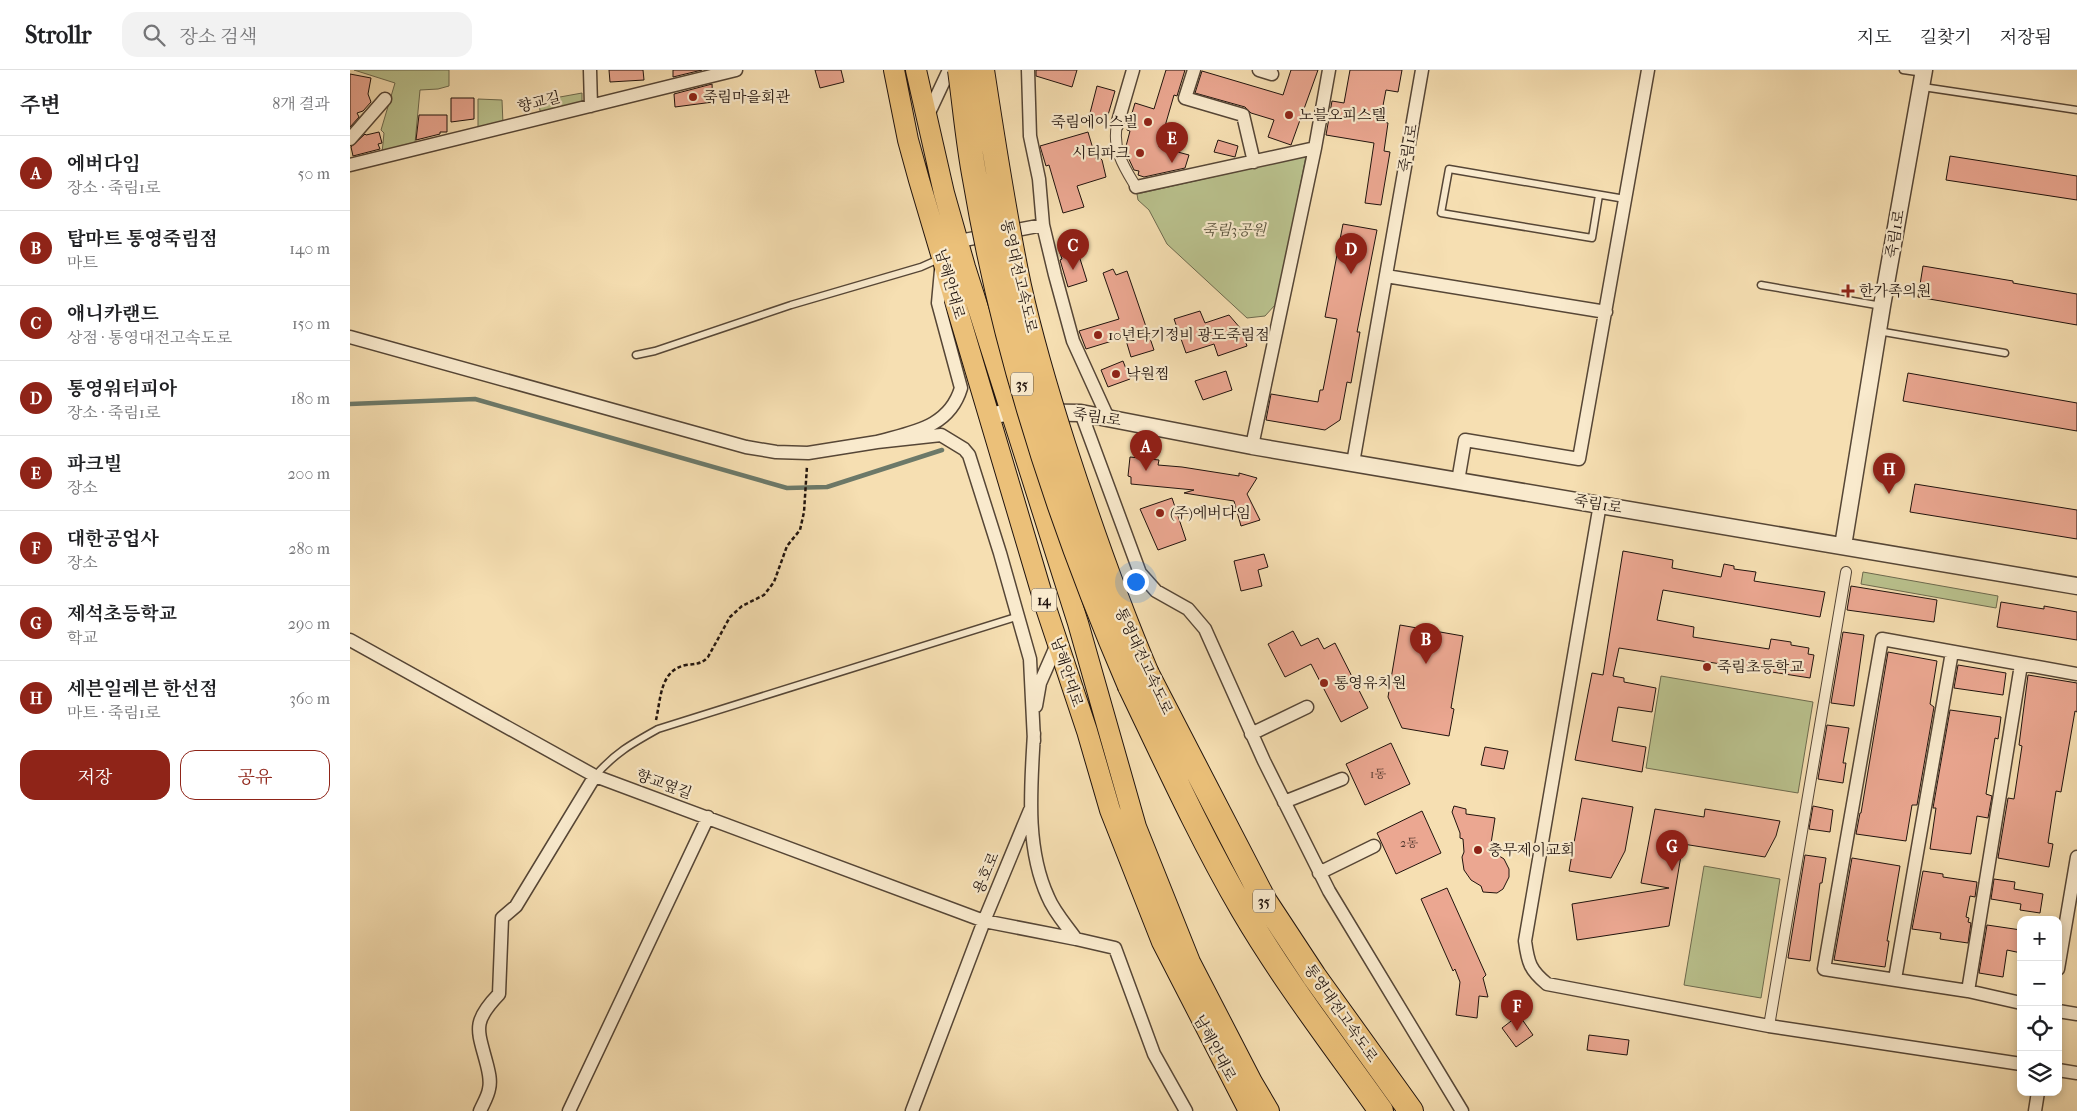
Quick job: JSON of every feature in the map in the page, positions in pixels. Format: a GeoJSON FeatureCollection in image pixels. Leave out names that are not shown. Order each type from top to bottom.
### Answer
{"type":"FeatureCollection","features":[{"type":"Feature","properties":{"kind":"highway","name":"통영대전고속도로"},"geometry":{"type":"LineString","coordinates":[[960,70],[975,179],[1001,303],[1043,454],[1100,616],[1264,900],[1314,976],[1410,1111]]}},
{"type":"Feature","properties":{"kind":"highway","name":"통영대전고속도로"},"geometry":{"type":"LineString","coordinates":[[982,70],[997,171],[1019,288],[1050,404],[1118,607],[1138,680],[1200,831],[1244,911],[1296,992],[1381,1111]]}},
{"type":"Feature","properties":{"kind":"main road","name":"남해안대로"},"geometry":{"type":"LineString","coordinates":[[894,70],[908,140],[988,416],[1110,810],[1162,942],[1248,1111]]}},
{"type":"Feature","properties":{"kind":"main road","name":"남해안대로"},"geometry":{"type":"LineString","coordinates":[[916,70],[944,193],[965,268],[1078,623],[1136,826],[1190,962],[1269,1111]]}},
{"type":"Feature","properties":{"kind":"street"},"geometry":{"type":"LineString","coordinates":[[590,70],[592,106]]}},
{"type":"Feature","properties":{"kind":"street","name":"향교길"},"geometry":{"type":"LineString","coordinates":[[350,165],[736,70]]}},
{"type":"Feature","properties":{"kind":"street"},"geometry":{"type":"LineString","coordinates":[[926,117],[949,70]]}},
{"type":"Feature","properties":{"kind":"street"},"geometry":{"type":"LineString","coordinates":[[1028,70],[1030,136],[1039,179],[1043,225],[1073,341],[1108,418]]}},
{"type":"Feature","properties":{"kind":"street"},"geometry":{"type":"LineString","coordinates":[[1133,70],[1114,136],[1116,147],[1125,168],[1136,187],[1315,148]]}},
{"type":"Feature","properties":{"kind":"street"},"geometry":{"type":"LineString","coordinates":[[1194,70],[1185,98],[1243,115],[1254,162]]}},
{"type":"Feature","properties":{"kind":"street"},"geometry":{"type":"LineString","coordinates":[[1258,70],[1272,74]]}},
{"type":"Feature","properties":{"kind":"street"},"geometry":{"type":"LineString","coordinates":[[1252,446],[1315,148],[1329,70]]}},
{"type":"Feature","properties":{"kind":"street","name":"죽림1로"},"geometry":{"type":"LineString","coordinates":[[1353,463],[1422,70]]}},
{"type":"Feature","properties":{"kind":"street"},"geometry":{"type":"LineString","coordinates":[[1458,480],[1465,440],[1579,459],[1648,70]]}},
{"type":"Feature","properties":{"kind":"street","name":"죽림1로"},"geometry":{"type":"LineString","coordinates":[[1843,546],[1882,306],[1923,76]]}},
{"type":"Feature","properties":{"kind":"street"},"geometry":{"type":"LineString","coordinates":[[350,139],[385,99]]}},
{"type":"Feature","properties":{"kind":"street"},"geometry":{"type":"LineString","coordinates":[[959,242],[1043,225]]}},
{"type":"Feature","properties":{"kind":"street"},"geometry":{"type":"LineString","coordinates":[[877,442],[924,429],[936,423],[951,409],[959,397],[961,388],[938,303],[943,258]]}},
{"type":"Feature","properties":{"kind":"street"},"geometry":{"type":"LineString","coordinates":[[1386,276],[1606,312]]}},
{"type":"Feature","properties":{"kind":"street"},"geometry":{"type":"LineString","coordinates":[[350,337],[746,447],[776,452],[808,453],[877,442],[941,435],[964,449],[969,455],[1019,616],[1030,659],[1034,742]]}},
{"type":"Feature","properties":{"kind":"street","name":"죽림1로"},"geometry":{"type":"LineString","coordinates":[[988,416],[1011,412],[1081,413],[1252,446],[2077,586]]}},
{"type":"Feature","properties":{"kind":"street"},"geometry":{"type":"LineString","coordinates":[[1081,413],[1140,573],[1156,591],[1188,609],[1205,630],[1251,734],[1319,872],[1366,956],[1462,1111]]}},
{"type":"Feature","properties":{"kind":"street"},"geometry":{"type":"LineString","coordinates":[[1600,504],[1525,941],[1534,973],[1547,984],[1768,1026],[2017,1063]]}},
{"type":"Feature","properties":{"kind":"street"},"geometry":{"type":"LineString","coordinates":[[1768,1026],[1846,572]]}},
{"type":"Feature","properties":{"kind":"street"},"geometry":{"type":"LineString","coordinates":[[2017,1002],[1968,991],[1824,970],[1882,638],[2077,674]]}},
{"type":"Feature","properties":{"kind":"street","name":"향교옆길"},"geometry":{"type":"LineString","coordinates":[[350,640],[595,776],[984,921],[1115,948],[1154,1054],[1186,1111]]}},
{"type":"Feature","properties":{"kind":"street","name":"용호로"},"geometry":{"type":"LineString","coordinates":[[912,1111],[984,921],[1032,805],[1034,742],[1040,683],[1058,642]]}},
{"type":"Feature","properties":{"kind":"street"},"geometry":{"type":"LineString","coordinates":[[1894,979],[1952,652]]}},
{"type":"Feature","properties":{"kind":"street"},"geometry":{"type":"LineString","coordinates":[[1968,991],[2021,665]]}},
{"type":"Feature","properties":{"kind":"street"},"geometry":{"type":"LineString","coordinates":[[1251,734],[1307,707]]}},
{"type":"Feature","properties":{"kind":"street"},"geometry":{"type":"LineString","coordinates":[[480,1111],[489,1089],[489,1073],[478,1034],[478,1024],[486,1007],[499,994],[502,918],[516,906],[595,776]]}},
{"type":"Feature","properties":{"kind":"street"},"geometry":{"type":"LineString","coordinates":[[1284,802],[1342,779]]}},
{"type":"Feature","properties":{"kind":"street"},"geometry":{"type":"LineString","coordinates":[[1032,805],[1036,864],[1048,899],[1076,939]]}},
{"type":"Feature","properties":{"kind":"street"},"geometry":{"type":"LineString","coordinates":[[569,1111],[708,817]]}},
{"type":"Feature","properties":{"kind":"street"},"geometry":{"type":"LineString","coordinates":[[1319,872],[1374,846]]}},
{"type":"Feature","properties":{"kind":"street"},"geometry":{"type":"LineString","coordinates":[[2059,961],[2077,857]]}},
{"type":"Feature","properties":{"kind":"street"},"geometry":{"type":"LineString","coordinates":[[2062,1012],[2077,1014]]}},
{"type":"Feature","properties":{"kind":"street"},"geometry":{"type":"LineString","coordinates":[[2062,1071],[2077,1073]]}},
{"type":"Feature","properties":{"kind":"street"},"geometry":{"type":"LineString","coordinates":[[2035,1111],[2037,1096]]}},
{"type":"Feature","properties":{"kind":"lane"},"geometry":{"type":"LineString","coordinates":[[1903,70],[2077,110]]}},
{"type":"Feature","properties":{"kind":"lane"},"geometry":{"type":"LineString","coordinates":[[1599,195],[1592,238],[1442,213],[1449,169],[1625,199]]}},
{"type":"Feature","properties":{"kind":"lane"},"geometry":{"type":"LineString","coordinates":[[636,355],[655,351],[791,305],[921,267],[943,258]]}},
{"type":"Feature","properties":{"kind":"lane"},"geometry":{"type":"LineString","coordinates":[[1761,285],[1882,306]]}},
{"type":"Feature","properties":{"kind":"lane"},"geometry":{"type":"LineString","coordinates":[[1878,331],[2005,352]]}},
{"type":"Feature","properties":{"kind":"lane"},"geometry":{"type":"LineString","coordinates":[[595,776],[622,749],[658,729],[1019,616]]}},
{"type":"Feature","properties":{"kind":"path"},"geometry":{"type":"LineString","coordinates":[[658,729],[656,721],[666,678],[670,672],[676,668],[703,662],[708,657],[730,617],[742,606],[768,591],[774,582],[787,546],[800,530],[806,478]]}},
{"type":"Feature","properties":{"kind":"green space"},"geometry":{"type":"Polygon","coordinates":[[[354,70],[449,70],[449,86],[420,90],[415,143],[382,153],[384,133],[381,130],[395,83],[354,70]]]}},
{"type":"Feature","properties":{"kind":"green space"},"geometry":{"type":"Polygon","coordinates":[[[582,93],[582,103],[541,115],[538,101],[582,93]]]}},
{"type":"Feature","properties":{"kind":"green space"},"geometry":{"type":"Polygon","coordinates":[[[478,99],[502,100],[503,124],[478,130],[478,99]]]}},
{"type":"Feature","properties":{"kind":"green space","name":"죽림3공원"},"geometry":{"type":"Polygon","coordinates":[[[1306,156],[1279,295],[1275,305],[1265,316],[1247,318],[1167,244],[1149,210],[1138,200],[1137,194],[1306,156]]]}},
{"type":"Feature","properties":{"kind":"green space"},"geometry":{"type":"Polygon","coordinates":[[[1863,572],[1998,596],[1996,608],[1861,584],[1863,572]]]}},
{"type":"Feature","properties":{"kind":"green space"},"geometry":{"type":"Polygon","coordinates":[[[1661,676],[1813,702],[1798,793],[1646,768],[1661,676]]]}},
{"type":"Feature","properties":{"kind":"green space"},"geometry":{"type":"Polygon","coordinates":[[[1704,866],[1780,879],[1761,998],[1684,985],[1704,866]]]}},
{"type":"Feature","properties":{"kind":"building"},"geometry":{"type":"Polygon","coordinates":[[[609,70],[643,70],[644,80],[610,82],[609,70]]]}},
{"type":"Feature","properties":{"kind":"building"},"geometry":{"type":"Polygon","coordinates":[[[673,70],[702,70],[673,77],[673,70]]]}},
{"type":"Feature","properties":{"kind":"building"},"geometry":{"type":"Polygon","coordinates":[[[815,70],[841,70],[844,82],[820,88],[815,70]]]}},
{"type":"Feature","properties":{"kind":"building"},"geometry":{"type":"Polygon","coordinates":[[[1036,70],[1077,70],[1072,87],[1036,76],[1036,70]]]}},
{"type":"Feature","properties":{"kind":"building"},"geometry":{"type":"Polygon","coordinates":[[[1166,70],[1185,70],[1177,96],[1174,95],[1159,147],[1189,155],[1185,168],[1144,177],[1138,175],[1139,171],[1134,170],[1125,150],[1130,131],[1127,130],[1135,103],[1154,109],[1166,70]]]}},
{"type":"Feature","properties":{"kind":"building"},"geometry":{"type":"Polygon","coordinates":[[[1291,70],[1318,70],[1291,145],[1268,137],[1274,120],[1251,113],[1245,107],[1195,93],[1202,71],[1283,95],[1291,70]]]}},
{"type":"Feature","properties":{"kind":"building"},"geometry":{"type":"Polygon","coordinates":[[[1350,70],[1402,70],[1398,92],[1386,90],[1380,121],[1388,123],[1384,151],[1390,152],[1381,205],[1365,203],[1374,143],[1326,135],[1332,101],[1344,103],[1350,70]]]}},
{"type":"Feature","properties":{"kind":"building"},"geometry":{"type":"Polygon","coordinates":[[[350,74],[371,78],[368,94],[371,102],[363,111],[357,113],[359,117],[350,127],[350,74]]]}},
{"type":"Feature","properties":{"kind":"building","name":"죽림마을회관"},"geometry":{"type":"Polygon","coordinates":[[[712,84],[713,102],[675,107],[674,94],[712,84]]]}},
{"type":"Feature","properties":{"kind":"building"},"geometry":{"type":"Polygon","coordinates":[[[1097,86],[1115,91],[1106,122],[1089,117],[1097,86]]]}},
{"type":"Feature","properties":{"kind":"building"},"geometry":{"type":"Polygon","coordinates":[[[451,98],[474,98],[474,119],[451,122],[451,98]]]}},
{"type":"Feature","properties":{"kind":"building"},"geometry":{"type":"Polygon","coordinates":[[[419,115],[447,115],[447,132],[440,132],[440,134],[416,140],[419,115]]]}},
{"type":"Feature","properties":{"kind":"building"},"geometry":{"type":"Polygon","coordinates":[[[379,132],[382,143],[378,144],[380,149],[353,156],[351,147],[365,134],[379,132]]]}},
{"type":"Feature","properties":{"kind":"building"},"geometry":{"type":"Polygon","coordinates":[[[1088,132],[1096,159],[1100,158],[1102,160],[1106,177],[1077,186],[1084,207],[1063,213],[1049,165],[1046,166],[1040,146],[1088,132]]]}},
{"type":"Feature","properties":{"kind":"building"},"geometry":{"type":"Polygon","coordinates":[[[1218,140],[1238,146],[1235,157],[1214,152],[1218,140]]]}},
{"type":"Feature","properties":{"kind":"building"},"geometry":{"type":"Polygon","coordinates":[[[1950,156],[2077,176],[2077,200],[1946,180],[1950,156]]]}},
{"type":"Feature","properties":{"kind":"building"},"geometry":{"type":"Polygon","coordinates":[[[1343,224],[1377,230],[1357,332],[1360,332],[1351,383],[1347,382],[1340,420],[1325,430],[1266,420],[1271,394],[1318,402],[1320,390],[1323,390],[1337,319],[1325,317],[1343,224]]]}},
{"type":"Feature","properties":{"kind":"building"},"geometry":{"type":"Polygon","coordinates":[[[1076,246],[1087,281],[1068,287],[1059,250],[1076,246]]]}},
{"type":"Feature","properties":{"kind":"building"},"geometry":{"type":"Polygon","coordinates":[[[1923,266],[2077,294],[2077,325],[1918,297],[1923,266]]]}},
{"type":"Feature","properties":{"kind":"building"},"geometry":{"type":"Polygon","coordinates":[[[1113,269],[1116,275],[1127,271],[1154,350],[1131,357],[1125,337],[1086,349],[1079,331],[1119,319],[1103,273],[1113,269]]]}},
{"type":"Feature","properties":{"kind":"building"},"geometry":{"type":"Polygon","coordinates":[[[1200,311],[1205,323],[1229,315],[1241,329],[1247,346],[1218,356],[1214,344],[1186,353],[1174,319],[1200,311]]]}},
{"type":"Feature","properties":{"kind":"building","name":"낙원찜"},"geometry":{"type":"Polygon","coordinates":[[[1123,361],[1130,379],[1108,387],[1101,370],[1123,361]]]}},
{"type":"Feature","properties":{"kind":"building"},"geometry":{"type":"Polygon","coordinates":[[[1226,371],[1232,390],[1203,400],[1195,381],[1226,371]]]}},
{"type":"Feature","properties":{"kind":"building"},"geometry":{"type":"Polygon","coordinates":[[[1908,373],[2077,403],[2077,431],[1903,401],[1908,373]]]}},
{"type":"Feature","properties":{"kind":"building"},"geometry":{"type":"Polygon","coordinates":[[[1130,457],[1159,460],[1158,465],[1239,476],[1239,473],[1257,478],[1247,494],[1260,520],[1241,526],[1234,501],[1184,493],[1194,490],[1131,484],[1131,477],[1128,476],[1130,457]]]}},
{"type":"Feature","properties":{"kind":"building"},"geometry":{"type":"Polygon","coordinates":[[[1915,484],[2077,510],[2077,539],[1910,512],[1915,484]]]}},
{"type":"Feature","properties":{"kind":"building"},"geometry":{"type":"Polygon","coordinates":[[[1172,498],[1186,540],[1158,550],[1140,509],[1172,498]]]}},
{"type":"Feature","properties":{"kind":"building"},"geometry":{"type":"Polygon","coordinates":[[[1623,551],[1673,560],[1672,568],[1721,577],[1724,564],[1734,566],[1734,569],[1756,572],[1754,581],[1825,592],[1820,617],[1663,590],[1657,620],[1694,627],[1693,637],[1769,649],[1771,639],[1791,642],[1791,645],[1809,648],[1808,654],[1814,655],[1810,678],[1619,648],[1613,676],[1624,678],[1624,682],[1656,688],[1652,712],[1618,707],[1612,741],[1646,747],[1642,772],[1575,760],[1592,673],[1603,675],[1623,551]]]}},
{"type":"Feature","properties":{"kind":"building"},"geometry":{"type":"Polygon","coordinates":[[[1264,554],[1268,567],[1258,570],[1262,586],[1241,591],[1234,561],[1264,554]]]}},
{"type":"Feature","properties":{"kind":"building"},"geometry":{"type":"Polygon","coordinates":[[[1851,586],[1937,600],[1934,622],[1847,610],[1851,586]]]}},
{"type":"Feature","properties":{"kind":"building"},"geometry":{"type":"Polygon","coordinates":[[[2001,602],[2044,609],[2044,606],[2077,612],[2077,640],[1997,627],[2001,602]]]}},
{"type":"Feature","properties":{"kind":"building"},"geometry":{"type":"Polygon","coordinates":[[[1400,625],[1463,636],[1451,708],[1454,709],[1449,736],[1402,728],[1388,697],[1400,625]]]}},
{"type":"Feature","properties":{"kind":"building"},"geometry":{"type":"Polygon","coordinates":[[[1293,631],[1301,646],[1318,638],[1324,649],[1335,643],[1368,708],[1341,722],[1311,664],[1285,677],[1268,644],[1293,631]]]}},
{"type":"Feature","properties":{"kind":"building"},"geometry":{"type":"Polygon","coordinates":[[[1843,632],[1864,635],[1854,706],[1831,703],[1843,632]]]}},
{"type":"Feature","properties":{"kind":"building"},"geometry":{"type":"Polygon","coordinates":[[[1888,652],[1937,661],[1930,704],[1934,707],[1917,805],[1912,805],[1906,841],[1856,834],[1888,652]]]}},
{"type":"Feature","properties":{"kind":"building"},"geometry":{"type":"Polygon","coordinates":[[[1958,665],[2006,673],[2003,695],[1954,688],[1958,665]]]}},
{"type":"Feature","properties":{"kind":"building"},"geometry":{"type":"Polygon","coordinates":[[[2028,675],[2077,683],[2077,712],[2075,711],[2061,792],[2056,791],[2048,843],[2053,844],[2049,867],[1998,858],[2008,798],[2014,799],[2022,746],[2019,745],[2028,675]]]}},
{"type":"Feature","properties":{"kind":"building"},"geometry":{"type":"Polygon","coordinates":[[[1950,710],[2001,717],[1998,739],[1995,738],[1986,794],[1992,796],[1988,818],[1977,816],[1971,854],[1930,849],[1936,808],[1933,808],[1950,710]]]}},
{"type":"Feature","properties":{"kind":"building"},"geometry":{"type":"Polygon","coordinates":[[[1827,725],[1849,728],[1843,763],[1846,763],[1843,783],[1818,779],[1827,725]]]}},
{"type":"Feature","properties":{"kind":"building"},"geometry":{"type":"Polygon","coordinates":[[[1391,743],[1410,784],[1365,805],[1346,764],[1391,743]]]}},
{"type":"Feature","properties":{"kind":"building"},"geometry":{"type":"Polygon","coordinates":[[[1485,747],[1508,751],[1504,769],[1481,765],[1485,747]]]}},
{"type":"Feature","properties":{"kind":"building"},"geometry":{"type":"Polygon","coordinates":[[[1582,798],[1633,807],[1625,851],[1611,878],[1569,871],[1582,798]]]}},
{"type":"Feature","properties":{"kind":"building","name":"충무제이교회"},"geometry":{"type":"Polygon","coordinates":[[[1454,806],[1466,809],[1466,814],[1495,818],[1490,850],[1504,859],[1509,869],[1509,877],[1503,889],[1497,893],[1483,892],[1481,886],[1471,880],[1464,870],[1462,857],[1464,852],[1463,839],[1460,838],[1452,812],[1454,806]]]}},
{"type":"Feature","properties":{"kind":"building"},"geometry":{"type":"Polygon","coordinates":[[[1813,806],[1833,810],[1830,832],[1809,829],[1813,806]]]}},
{"type":"Feature","properties":{"kind":"building"},"geometry":{"type":"Polygon","coordinates":[[[1655,809],[1704,817],[1705,809],[1780,821],[1776,836],[1765,857],[1683,844],[1669,926],[1577,940],[1572,904],[1669,888],[1641,883],[1655,809]]]}},
{"type":"Feature","properties":{"kind":"building"},"geometry":{"type":"Polygon","coordinates":[[[1422,811],[1441,853],[1396,874],[1377,833],[1422,811]]]}},
{"type":"Feature","properties":{"kind":"building"},"geometry":{"type":"Polygon","coordinates":[[[1805,855],[1826,858],[1822,883],[1820,883],[1810,961],[1788,958],[1805,855]]]}},
{"type":"Feature","properties":{"kind":"building"},"geometry":{"type":"Polygon","coordinates":[[[1852,858],[1900,866],[1887,941],[1889,941],[1885,967],[1834,960],[1852,858]]]}},
{"type":"Feature","properties":{"kind":"building"},"geometry":{"type":"Polygon","coordinates":[[[1923,871],[1943,874],[1943,877],[1977,882],[1975,897],[1970,896],[1966,917],[1969,918],[1968,922],[1971,923],[1968,943],[1940,939],[1941,933],[1912,929],[1923,871]]]}},
{"type":"Feature","properties":{"kind":"building"},"geometry":{"type":"Polygon","coordinates":[[[1994,879],[2015,882],[2014,889],[2043,894],[2040,913],[2020,910],[2021,904],[1991,899],[1994,879]]]}},
{"type":"Feature","properties":{"kind":"building"},"geometry":{"type":"Polygon","coordinates":[[[1447,888],[1486,975],[1483,978],[1488,997],[1479,996],[1477,1018],[1456,1015],[1460,982],[1455,969],[1453,971],[1421,899],[1447,888]]]}},
{"type":"Feature","properties":{"kind":"building"},"geometry":{"type":"Polygon","coordinates":[[[1987,925],[2017,929],[2017,952],[2007,950],[2003,977],[1979,973],[1987,925]]]}},
{"type":"Feature","properties":{"kind":"building"},"geometry":{"type":"Polygon","coordinates":[[[1519,1015],[1533,1035],[1516,1047],[1502,1028],[1519,1015]]]}},
{"type":"Feature","properties":{"kind":"building"},"geometry":{"type":"Polygon","coordinates":[[[1589,1035],[1629,1040],[1627,1055],[1587,1050],[1589,1035]]]}},
{"type":"Feature","properties":{"kind":"waterway"},"geometry":{"type":"LineString","coordinates":[[350,404],[475,399],[787,488],[827,487],[942,450]]}},
{"type":"Feature","properties":{"kind":"place","name":"죽림마을회관"},"geometry":{"type":"Point","coordinates":[693,97]}},
{"type":"Feature","properties":{"kind":"place","name":"노블오피스텔"},"geometry":{"type":"Point","coordinates":[1289,115]}},
{"type":"Feature","properties":{"kind":"place","name":"죽림에이스빌"},"geometry":{"type":"Point","coordinates":[1148,122]}},
{"type":"Feature","properties":{"kind":"place","name":"시티파크"},"geometry":{"type":"Point","coordinates":[1140,153]}},
{"type":"Feature","properties":{"kind":"place","name":"파크빌"},"geometry":{"type":"Point","coordinates":[1172,163]}},
{"type":"Feature","properties":{"kind":"place","name":"애니카랜드"},"geometry":{"type":"Point","coordinates":[1073,270]}},
{"type":"Feature","properties":{"kind":"place","name":"통영워터피아"},"geometry":{"type":"Point","coordinates":[1351,274]}},
{"type":"Feature","properties":{"kind":"place","name":"한가족의원"},"geometry":{"type":"Point","coordinates":[1848,291]}},
{"type":"Feature","properties":{"kind":"place","name":"10년타기정비 광도죽림점"},"geometry":{"type":"Point","coordinates":[1098,335]}},
{"type":"Feature","properties":{"kind":"place","name":"낙원찜"},"geometry":{"type":"Point","coordinates":[1116,374]}},
{"type":"Feature","properties":{"kind":"place","name":"에버다임"},"geometry":{"type":"Point","coordinates":[1146,471]}},
{"type":"Feature","properties":{"kind":"place","name":"세븐일레븐 한선점"},"geometry":{"type":"Point","coordinates":[1889,494]}},
{"type":"Feature","properties":{"kind":"place","name":"(주)에버다임"},"geometry":{"type":"Point","coordinates":[1160,513]}},
{"type":"Feature","properties":{"kind":"place","name":"탑마트 통영죽림점"},"geometry":{"type":"Point","coordinates":[1426,664]}},
{"type":"Feature","properties":{"kind":"place","name":"죽림초등학교"},"geometry":{"type":"Point","coordinates":[1707,667]}},
{"type":"Feature","properties":{"kind":"place","name":"통영유치원"},"geometry":{"type":"Point","coordinates":[1324,683]}},
{"type":"Feature","properties":{"kind":"place","name":"충무제이교회"},"geometry":{"type":"Point","coordinates":[1478,850]}},
{"type":"Feature","properties":{"kind":"place","name":"제석초등학교"},"geometry":{"type":"Point","coordinates":[1672,871]}},
{"type":"Feature","properties":{"kind":"place","name":"대한공업사"},"geometry":{"type":"Point","coordinates":[1517,1031]}}]}
